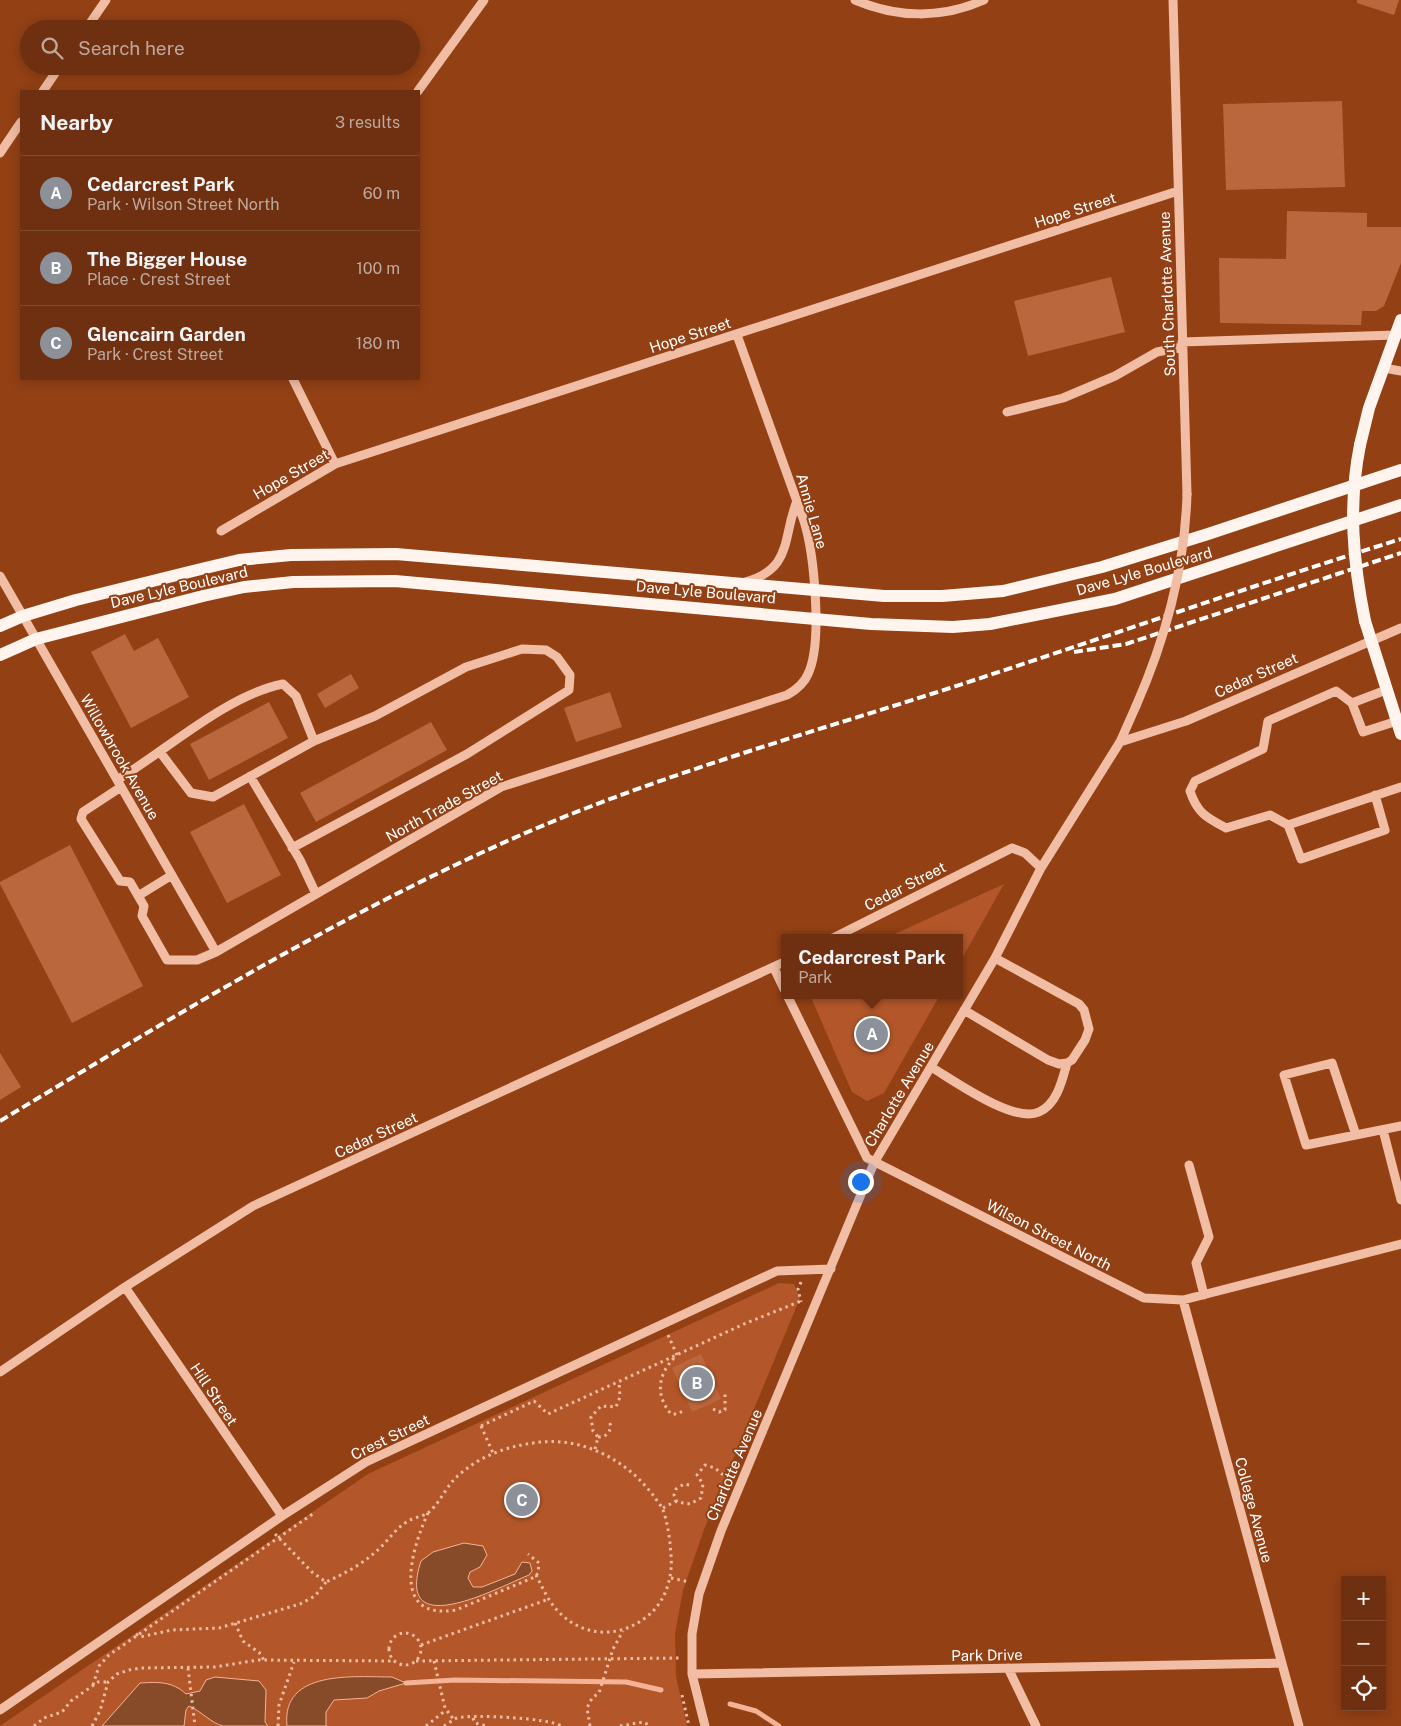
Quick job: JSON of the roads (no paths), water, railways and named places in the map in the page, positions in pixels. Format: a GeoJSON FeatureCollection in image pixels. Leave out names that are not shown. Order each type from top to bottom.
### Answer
{"type":"FeatureCollection","features":[{"type":"Feature","properties":{"kind":"main road"},"geometry":{"type":"LineString","coordinates":[[1401,320],[1370,408],[1360,445],[1353,494],[1352,529],[1357,579],[1365,621],[1401,734]]}},
{"type":"Feature","properties":{"kind":"main road","name":"Dave Lyle Boulevard"},"geometry":{"type":"LineString","coordinates":[[0,626],[23,616],[76,600],[205,568],[239,560],[291,555],[396,554],[814,591],[934,596],[1003,591],[1102,567],[1401,470]]}},
{"type":"Feature","properties":{"kind":"main road","name":"Dave Lyle Boulevard"},"geometry":{"type":"LineString","coordinates":[[0,655],[36,639],[244,587],[293,582],[395,581],[896,626],[953,627],[1021,619],[1115,599],[1401,505]]}},
{"type":"Feature","properties":{"kind":"street"},"geometry":{"type":"LineString","coordinates":[[92,20],[106,0]]}},
{"type":"Feature","properties":{"kind":"street"},"geometry":{"type":"LineString","coordinates":[[419,90],[484,0]]}},
{"type":"Feature","properties":{"kind":"street"},"geometry":{"type":"LineString","coordinates":[[855,0],[885,11],[906,14],[931,14],[959,9],[984,0]]}},
{"type":"Feature","properties":{"kind":"street","name":"South Charlotte Avenue"},"geometry":{"type":"LineString","coordinates":[[1174,0],[1187,494],[1186,532],[1175,587]]}},
{"type":"Feature","properties":{"kind":"street"},"geometry":{"type":"LineString","coordinates":[[44,90],[54,75]]}},
{"type":"Feature","properties":{"kind":"street"},"geometry":{"type":"LineString","coordinates":[[0,153],[20,123]]}},
{"type":"Feature","properties":{"kind":"street","name":"Hope Street"},"geometry":{"type":"LineString","coordinates":[[221,531],[335,464],[1178,191]]}},
{"type":"Feature","properties":{"kind":"street","name":"Annie Lane"},"geometry":{"type":"LineString","coordinates":[[737,335],[797,501],[811,548],[814,591],[813,652],[808,676],[797,689],[787,695],[759,704]]}},
{"type":"Feature","properties":{"kind":"street"},"geometry":{"type":"LineString","coordinates":[[1007,412],[1063,398],[1115,376],[1157,352],[1182,345],[1396,335]]}},
{"type":"Feature","properties":{"kind":"street"},"geometry":{"type":"LineString","coordinates":[[1384,368],[1401,371]]}},
{"type":"Feature","properties":{"kind":"street"},"geometry":{"type":"LineString","coordinates":[[293,380],[335,464]]}},
{"type":"Feature","properties":{"kind":"street"},"geometry":{"type":"LineString","coordinates":[[737,584],[759,578],[778,563],[790,533],[797,501]]}},
{"type":"Feature","properties":{"kind":"street","name":"Willowbrook Avenue"},"geometry":{"type":"LineString","coordinates":[[0,576],[216,952]]}},
{"type":"Feature","properties":{"kind":"street","name":"Charlotte Avenue"},"geometry":{"type":"LineString","coordinates":[[705,1726],[692,1674],[692,1634],[699,1594],[721,1531],[874,1163],[995,958],[1040,868],[1120,742],[1152,668],[1175,587]]}},
{"type":"Feature","properties":{"kind":"street","name":"Cedar Street"},"geometry":{"type":"LineString","coordinates":[[1120,742],[1186,721],[1401,628]]}},
{"type":"Feature","properties":{"kind":"street"},"geometry":{"type":"LineString","coordinates":[[160,752],[191,793],[203,797],[213,797],[314,741],[375,716],[466,667],[522,649],[546,650],[557,657],[570,675],[569,690],[554,701],[467,754],[292,848]]}},
{"type":"Feature","properties":{"kind":"street"},"geometry":{"type":"LineString","coordinates":[[172,874],[138,896],[130,882],[120,881],[81,819],[83,812],[160,752],[244,696],[284,684],[296,696],[314,741]]}},
{"type":"Feature","properties":{"kind":"street"},"geometry":{"type":"LineString","coordinates":[[1352,703],[1386,690]]}},
{"type":"Feature","properties":{"kind":"street"},"geometry":{"type":"LineString","coordinates":[[1375,795],[1385,830],[1301,859],[1288,825],[1270,815],[1226,828],[1209,819],[1194,806],[1190,792],[1195,781],[1263,749],[1268,721],[1336,691],[1352,703],[1363,732],[1396,721]]}},
{"type":"Feature","properties":{"kind":"street","name":"North Trade Street"},"geometry":{"type":"LineString","coordinates":[[138,896],[144,906],[142,916],[167,960],[196,960],[216,952],[501,788],[759,704]]}},
{"type":"Feature","properties":{"kind":"street"},"geometry":{"type":"LineString","coordinates":[[250,776],[292,848],[316,894]]}},
{"type":"Feature","properties":{"kind":"street"},"geometry":{"type":"LineString","coordinates":[[1288,825],[1401,786]]}},
{"type":"Feature","properties":{"kind":"street","name":"Cedar Street"},"geometry":{"type":"LineString","coordinates":[[841,934],[1012,848],[1025,853],[1040,868]]}},
{"type":"Feature","properties":{"kind":"street"},"geometry":{"type":"LineString","coordinates":[[964,1010],[1048,1060],[1059,1064],[1066,1064],[1072,1060],[1085,1040],[1089,1029],[1084,1010],[1079,1004],[995,958]]}},
{"type":"Feature","properties":{"kind":"street","name":"Cedar Street"},"geometry":{"type":"LineString","coordinates":[[0,1372],[124,1287],[253,1206],[781,964]]}},
{"type":"Feature","properties":{"kind":"street"},"geometry":{"type":"LineString","coordinates":[[774,968],[781,983]]}},
{"type":"Feature","properties":{"kind":"street","name":"Wilson Street North"},"geometry":{"type":"LineString","coordinates":[[790,999],[867,1158],[1144,1298],[1183,1300],[1401,1244]]}},
{"type":"Feature","properties":{"kind":"street"},"geometry":{"type":"LineString","coordinates":[[1356,1135],[1332,1063],[1284,1075],[1306,1146],[1401,1126]]}},
{"type":"Feature","properties":{"kind":"street"},"geometry":{"type":"LineString","coordinates":[[931,1067],[1000,1106],[1031,1114],[1044,1110],[1057,1094],[1066,1064]]}},
{"type":"Feature","properties":{"kind":"street"},"geometry":{"type":"LineString","coordinates":[[1383,1130],[1401,1200]]}},
{"type":"Feature","properties":{"kind":"street"},"geometry":{"type":"LineString","coordinates":[[1189,1165],[1209,1237],[1196,1259],[1204,1295]]}},
{"type":"Feature","properties":{"kind":"street","name":"Crest Street"},"geometry":{"type":"LineString","coordinates":[[0,1710],[282,1516],[366,1462],[777,1271],[831,1269]]}},
{"type":"Feature","properties":{"kind":"street","name":"Hill Street"},"geometry":{"type":"LineString","coordinates":[[124,1287],[282,1516]]}},
{"type":"Feature","properties":{"kind":"street","name":"College Avenue"},"geometry":{"type":"LineString","coordinates":[[1183,1300],[1298,1726]]}},
{"type":"Feature","properties":{"kind":"street","name":"Park Drive"},"geometry":{"type":"LineString","coordinates":[[692,1674],[1282,1664]]}},
{"type":"Feature","properties":{"kind":"street"},"geometry":{"type":"LineString","coordinates":[[1008,1668],[1036,1726]]}},
{"type":"Feature","properties":{"kind":"waterway"},"geometry":{"type":"LineString","coordinates":[[406,1683],[455,1680],[626,1682],[661,1690]]}},
{"type":"Feature","properties":{"kind":"waterway"},"geometry":{"type":"LineString","coordinates":[[730,1704],[756,1711],[779,1726]]}},
{"type":"Feature","properties":{"kind":"railway"},"geometry":{"type":"LineString","coordinates":[[0,1121],[260,967],[327,930],[393,895],[530,831],[581,810],[686,772],[950,688],[1401,539]]}},
{"type":"Feature","properties":{"kind":"railway"},"geometry":{"type":"LineString","coordinates":[[1074,652],[1126,644],[1401,553]]}},
{"type":"Feature","properties":{"kind":"place","name":"Cedarcrest Park"},"geometry":{"type":"Point","coordinates":[872,1034]}},
{"type":"Feature","properties":{"kind":"place","name":"The Bigger House"},"geometry":{"type":"Point","coordinates":[697,1383]}},
{"type":"Feature","properties":{"kind":"place","name":"Glencairn Garden"},"geometry":{"type":"Point","coordinates":[522,1500]}}]}
